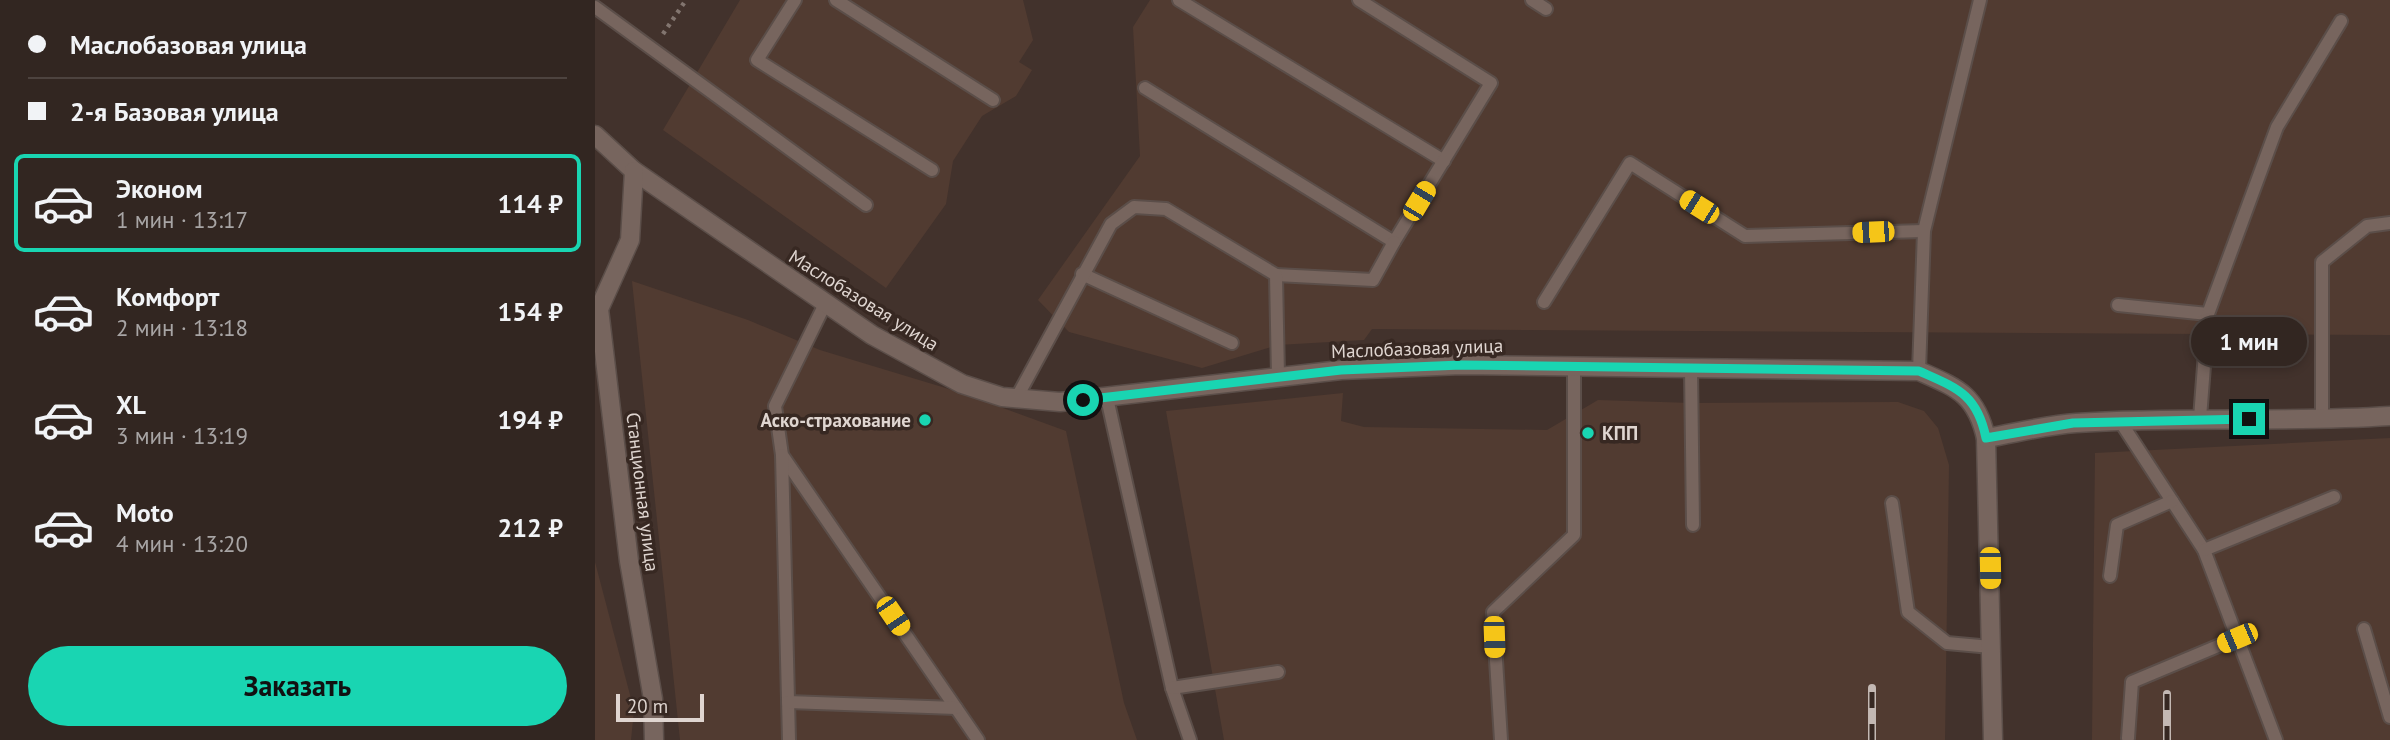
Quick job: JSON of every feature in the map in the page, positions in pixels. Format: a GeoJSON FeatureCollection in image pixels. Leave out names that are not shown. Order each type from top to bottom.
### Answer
{"type":"FeatureCollection","features":[{"type":"Feature","properties":{"kind":"street","name":"Маслобазовая улица"},"geometry":{"type":"LineString","coordinates":[[597,144],[872,335],[962,384],[1016,399],[1059,402],[1278,376],[1447,366],[1919,371],[1957,388],[1980,412],[1986,438],[1993,740]]}},
{"type":"Feature","properties":{"kind":"street","name":"Станционная улица"},"geometry":{"type":"LineString","coordinates":[[634,170],[630,240],[599,309],[629,561],[653,699],[654,740]]}},
{"type":"Feature","properties":{"kind":"street"},"geometry":{"type":"LineString","coordinates":[[1986,438],[2073,423],[2200,418],[2322,421],[2390,416]]}},
{"type":"Feature","properties":{"kind":"lane"},"geometry":{"type":"LineString","coordinates":[[795,0],[757,60],[932,170]]}},
{"type":"Feature","properties":{"kind":"lane"},"geometry":{"type":"LineString","coordinates":[[836,0],[993,100]]}},
{"type":"Feature","properties":{"kind":"lane"},"geometry":{"type":"LineString","coordinates":[[1179,0],[1444,161]]}},
{"type":"Feature","properties":{"kind":"lane"},"geometry":{"type":"LineString","coordinates":[[1016,399],[1111,224],[1134,207],[1166,209],[1276,275],[1373,280],[1492,83],[1359,0]]}},
{"type":"Feature","properties":{"kind":"lane"},"geometry":{"type":"LineString","coordinates":[[1532,0],[1546,9]]}},
{"type":"Feature","properties":{"kind":"lane"},"geometry":{"type":"LineString","coordinates":[[1919,371],[1924,231],[1980,0]]}},
{"type":"Feature","properties":{"kind":"lane"},"geometry":{"type":"LineString","coordinates":[[595,7],[866,205]]}},
{"type":"Feature","properties":{"kind":"lane"},"geometry":{"type":"LineString","coordinates":[[2200,418],[2208,314],[2277,127],[2341,21]]}},
{"type":"Feature","properties":{"kind":"lane"},"geometry":{"type":"LineString","coordinates":[[1145,89],[1394,242]]}},
{"type":"Feature","properties":{"kind":"lane"},"geometry":{"type":"LineString","coordinates":[[1544,302],[1630,163],[1745,236],[1924,231]]}},
{"type":"Feature","properties":{"kind":"lane"},"geometry":{"type":"LineString","coordinates":[[2322,421],[2322,262],[2367,226],[2390,223]]}},
{"type":"Feature","properties":{"kind":"lane"},"geometry":{"type":"LineString","coordinates":[[1082,274],[1232,344]]}},
{"type":"Feature","properties":{"kind":"lane"},"geometry":{"type":"LineString","coordinates":[[1276,275],[1278,376]]}},
{"type":"Feature","properties":{"kind":"lane"},"geometry":{"type":"LineString","coordinates":[[789,740],[782,455],[775,406],[825,304]]}},
{"type":"Feature","properties":{"kind":"lane"},"geometry":{"type":"LineString","coordinates":[[2118,306],[2208,314]]}},
{"type":"Feature","properties":{"kind":"lane"},"geometry":{"type":"LineString","coordinates":[[1501,740],[1493,612],[1574,535],[1574,367]]}},
{"type":"Feature","properties":{"kind":"lane"},"geometry":{"type":"LineString","coordinates":[[1691,368],[1693,525]]}},
{"type":"Feature","properties":{"kind":"lane"},"geometry":{"type":"LineString","coordinates":[[1107,398],[1172,688],[1190,740]]}},
{"type":"Feature","properties":{"kind":"lane"},"geometry":{"type":"LineString","coordinates":[[2120,421],[2204,550],[2276,740]]}},
{"type":"Feature","properties":{"kind":"lane"},"geometry":{"type":"LineString","coordinates":[[782,455],[978,740]]}},
{"type":"Feature","properties":{"kind":"lane"},"geometry":{"type":"LineString","coordinates":[[2204,550],[2334,497]]}},
{"type":"Feature","properties":{"kind":"lane"},"geometry":{"type":"LineString","coordinates":[[2110,576],[2117,525],[2172,501]]}},
{"type":"Feature","properties":{"kind":"lane"},"geometry":{"type":"LineString","coordinates":[[1892,503],[1908,612],[1947,643],[1991,647]]}},
{"type":"Feature","properties":{"kind":"lane"},"geometry":{"type":"LineString","coordinates":[[2364,629],[2390,718]]}},
{"type":"Feature","properties":{"kind":"lane"},"geometry":{"type":"LineString","coordinates":[[2128,738],[2132,682],[2237,638]]}},
{"type":"Feature","properties":{"kind":"lane"},"geometry":{"type":"LineString","coordinates":[[1172,688],[1278,672]]}},
{"type":"Feature","properties":{"kind":"lane"},"geometry":{"type":"LineString","coordinates":[[788,702],[956,708]]}},
{"type":"Feature","properties":{"kind":"path"},"geometry":{"type":"LineString","coordinates":[[653,49],[686,0]]}},
{"type":"Feature","properties":{"kind":"shaded area"},"geometry":{"type":"Polygon","coordinates":[[[740,0],[1023,0],[1033,40],[1019,62],[1032,70],[1016,96],[982,116],[953,161],[946,204],[886,288],[663,130],[740,0]]]}},
{"type":"Feature","properties":{"kind":"shaded area"},"geometry":{"type":"Polygon","coordinates":[[[1150,0],[2390,0],[2390,335],[1372,329],[1364,340],[1278,345],[1202,368],[1069,332],[1038,300],[1140,156],[1133,27],[1150,0]]]}},
{"type":"Feature","properties":{"kind":"shaded area"},"geometry":{"type":"Polygon","coordinates":[[[632,281],[748,320],[820,350],[962,393],[1066,431],[1124,703],[1137,740],[680,740],[632,281]]]}},
{"type":"Feature","properties":{"kind":"shaded area"},"geometry":{"type":"Polygon","coordinates":[[[1343,393],[1341,421],[1364,427],[1547,430],[1598,400],[1692,403],[1898,402],[1924,411],[1938,428],[1949,465],[1945,740],[1224,740],[1166,411],[1343,393]]]}},
{"type":"Feature","properties":{"kind":"shaded area"},"geometry":{"type":"Polygon","coordinates":[[[2390,438],[2390,740],[2092,740],[2095,453],[2390,438]]]}},
{"type":"Feature","properties":{"kind":"shaded area"},"geometry":{"type":"Polygon","coordinates":[[[595,562],[634,710],[631,740],[595,740],[595,562]]]}},
{"type":"Feature","properties":{"kind":"railway"},"geometry":{"type":"LineString","coordinates":[[1872,688],[1872,740]]}},
{"type":"Feature","properties":{"kind":"railway"},"geometry":{"type":"LineString","coordinates":[[2167,694],[2167,740]]}},
{"type":"Feature","properties":{"kind":"place","name":"Аско-страхование"},"geometry":{"type":"Point","coordinates":[925,420]}},
{"type":"Feature","properties":{"kind":"place","name":"КПП"},"geometry":{"type":"Point","coordinates":[1588,433]}},
{"type":"Feature","properties":{"kind":"route"},"geometry":{"type":"LineString","coordinates":[[1083,400],[1341,370],[1461,365],[1919,371],[1957,388],[1980,412],[1986,438],[2073,423],[2200,418],[2249,419]]}}]}
